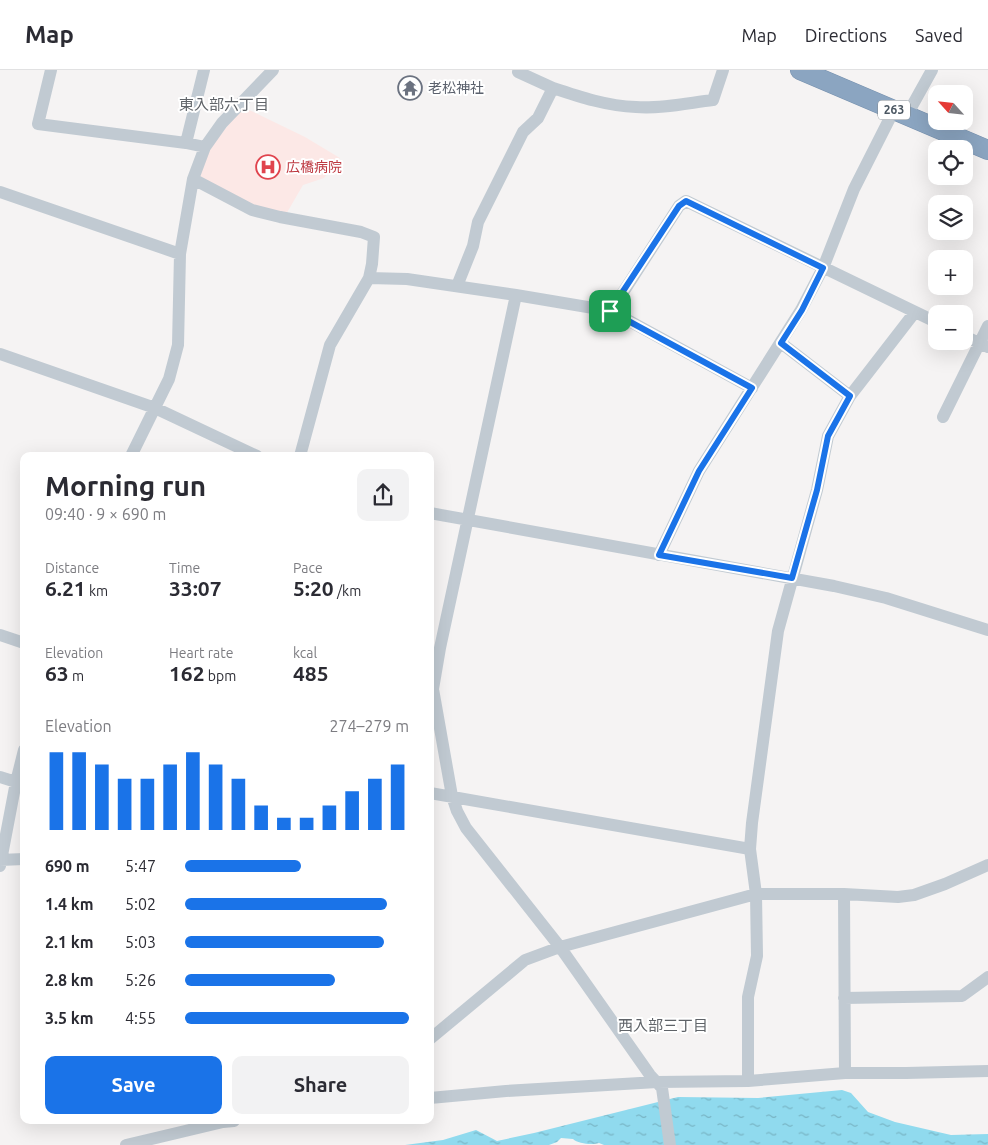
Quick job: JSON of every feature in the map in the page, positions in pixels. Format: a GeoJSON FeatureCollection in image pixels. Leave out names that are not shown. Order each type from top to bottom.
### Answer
{"type":"FeatureCollection","features":[{"type":"Feature","properties":{"kind":"highway","name":"263"},"geometry":{"type":"LineString","coordinates":[[800,70],[988,150]]}},
{"type":"Feature","properties":{"kind":"street"},"geometry":{"type":"LineString","coordinates":[[50,70],[38,124],[204,147]]}},
{"type":"Feature","properties":{"kind":"street"},"geometry":{"type":"LineString","coordinates":[[186,143],[204,70]]}},
{"type":"Feature","properties":{"kind":"street"},"geometry":{"type":"LineString","coordinates":[[133,452],[169,379],[178,345],[180,254],[193,179],[204,147],[222,123],[273,70]]}},
{"type":"Feature","properties":{"kind":"street"},"geometry":{"type":"LineString","coordinates":[[516,71],[553,88],[596,102],[636,108],[713,100],[723,70]]}},
{"type":"Feature","properties":{"kind":"street"},"geometry":{"type":"LineString","coordinates":[[659,555],[699,471],[802,310],[823,268],[854,189],[900,112],[932,70]]}},
{"type":"Feature","properties":{"kind":"street"},"geometry":{"type":"LineString","coordinates":[[458,286],[473,246],[478,222],[523,132],[538,118],[553,88]]}},
{"type":"Feature","properties":{"kind":"street"},"geometry":{"type":"LineString","coordinates":[[193,179],[252,210],[360,232],[374,237],[369,278],[330,345],[301,452]]}},
{"type":"Feature","properties":{"kind":"street"},"geometry":{"type":"LineString","coordinates":[[0,192],[180,254]]}},
{"type":"Feature","properties":{"kind":"street"},"geometry":{"type":"LineString","coordinates":[[610,311],[679,206],[686,201],[928,318]]}},
{"type":"Feature","properties":{"kind":"street"},"geometry":{"type":"LineString","coordinates":[[369,278],[407,279],[516,294],[610,311],[752,388]]}},
{"type":"Feature","properties":{"kind":"street"},"geometry":{"type":"LineString","coordinates":[[434,683],[516,294]]}},
{"type":"Feature","properties":{"kind":"street"},"geometry":{"type":"LineString","coordinates":[[748,1081],[748,997],[757,956],[756,894],[750,849],[778,631],[817,490],[828,436],[850,396],[915,312]]}},
{"type":"Feature","properties":{"kind":"street"},"geometry":{"type":"LineString","coordinates":[[943,416],[984,345],[988,326]]}},
{"type":"Feature","properties":{"kind":"street"},"geometry":{"type":"LineString","coordinates":[[781,343],[850,396]]}},
{"type":"Feature","properties":{"kind":"street"},"geometry":{"type":"LineString","coordinates":[[0,354],[156,408],[249,452]]}},
{"type":"Feature","properties":{"kind":"street"},"geometry":{"type":"LineString","coordinates":[[434,514],[834,586],[886,598],[988,630]]}},
{"type":"Feature","properties":{"kind":"street"},"geometry":{"type":"LineString","coordinates":[[0,635],[20,642]]}},
{"type":"Feature","properties":{"kind":"street"},"geometry":{"type":"LineString","coordinates":[[434,695],[452,796],[457,811],[466,828],[560,947],[659,1085],[670,1145]]}},
{"type":"Feature","properties":{"kind":"street"},"geometry":{"type":"LineString","coordinates":[[20,766],[0,862],[20,860]]}},
{"type":"Feature","properties":{"kind":"street"},"geometry":{"type":"LineString","coordinates":[[0,777],[16,782]]}},
{"type":"Feature","properties":{"kind":"street"},"geometry":{"type":"LineString","coordinates":[[434,794],[750,849]]}},
{"type":"Feature","properties":{"kind":"street"},"geometry":{"type":"LineString","coordinates":[[434,1036],[525,960],[560,947],[756,894],[844,894],[898,897],[914,895],[988,865]]}},
{"type":"Feature","properties":{"kind":"street"},"geometry":{"type":"LineString","coordinates":[[844,894],[845,1073]]}},
{"type":"Feature","properties":{"kind":"street"},"geometry":{"type":"LineString","coordinates":[[844,998],[962,996],[988,977]]}},
{"type":"Feature","properties":{"kind":"street"},"geometry":{"type":"LineString","coordinates":[[434,1098],[506,1091],[748,1081],[845,1073],[988,1071]]}},
{"type":"Feature","properties":{"kind":"street"},"geometry":{"type":"LineString","coordinates":[[126,1145],[218,1124]]}},
{"type":"Feature","properties":{"kind":"shaded area","name":"広橋病院"},"geometry":{"type":"Polygon","coordinates":[[[243,107],[305,137],[340,158],[324,178],[303,185],[285,216],[252,209],[200,176],[213,144],[243,107]]]}},
{"type":"Feature","properties":{"kind":"water"},"geometry":{"type":"Polygon","coordinates":[[[842,1090],[851,1093],[868,1112],[895,1122],[951,1135],[988,1134],[988,1145],[604,1145],[599,1143],[586,1144],[573,1139],[561,1138],[549,1145],[405,1145],[443,1140],[476,1130],[497,1141],[678,1097],[758,1098],[842,1090]]]}},
{"type":"Feature","properties":{"kind":"place","name":"老松神社"},"geometry":{"type":"Point","coordinates":[410,88]}},
{"type":"Feature","properties":{"kind":"place","name":"広橋病院"},"geometry":{"type":"Point","coordinates":[268,167]}},
{"type":"Feature","properties":{"kind":"district","name":"東入部六丁目"},"geometry":{"type":"Point","coordinates":[224,105]}},
{"type":"Feature","properties":{"kind":"district","name":"西入部三丁目"},"geometry":{"type":"Point","coordinates":[663,1026]}},
{"type":"Feature","properties":{"kind":"route"},"geometry":{"type":"LineString","coordinates":[[686,201],[823,268],[802,310],[781,343],[850,396],[828,436],[817,490],[792,578],[659,555],[699,471],[752,388],[610,311],[679,206],[686,201]]}}]}
